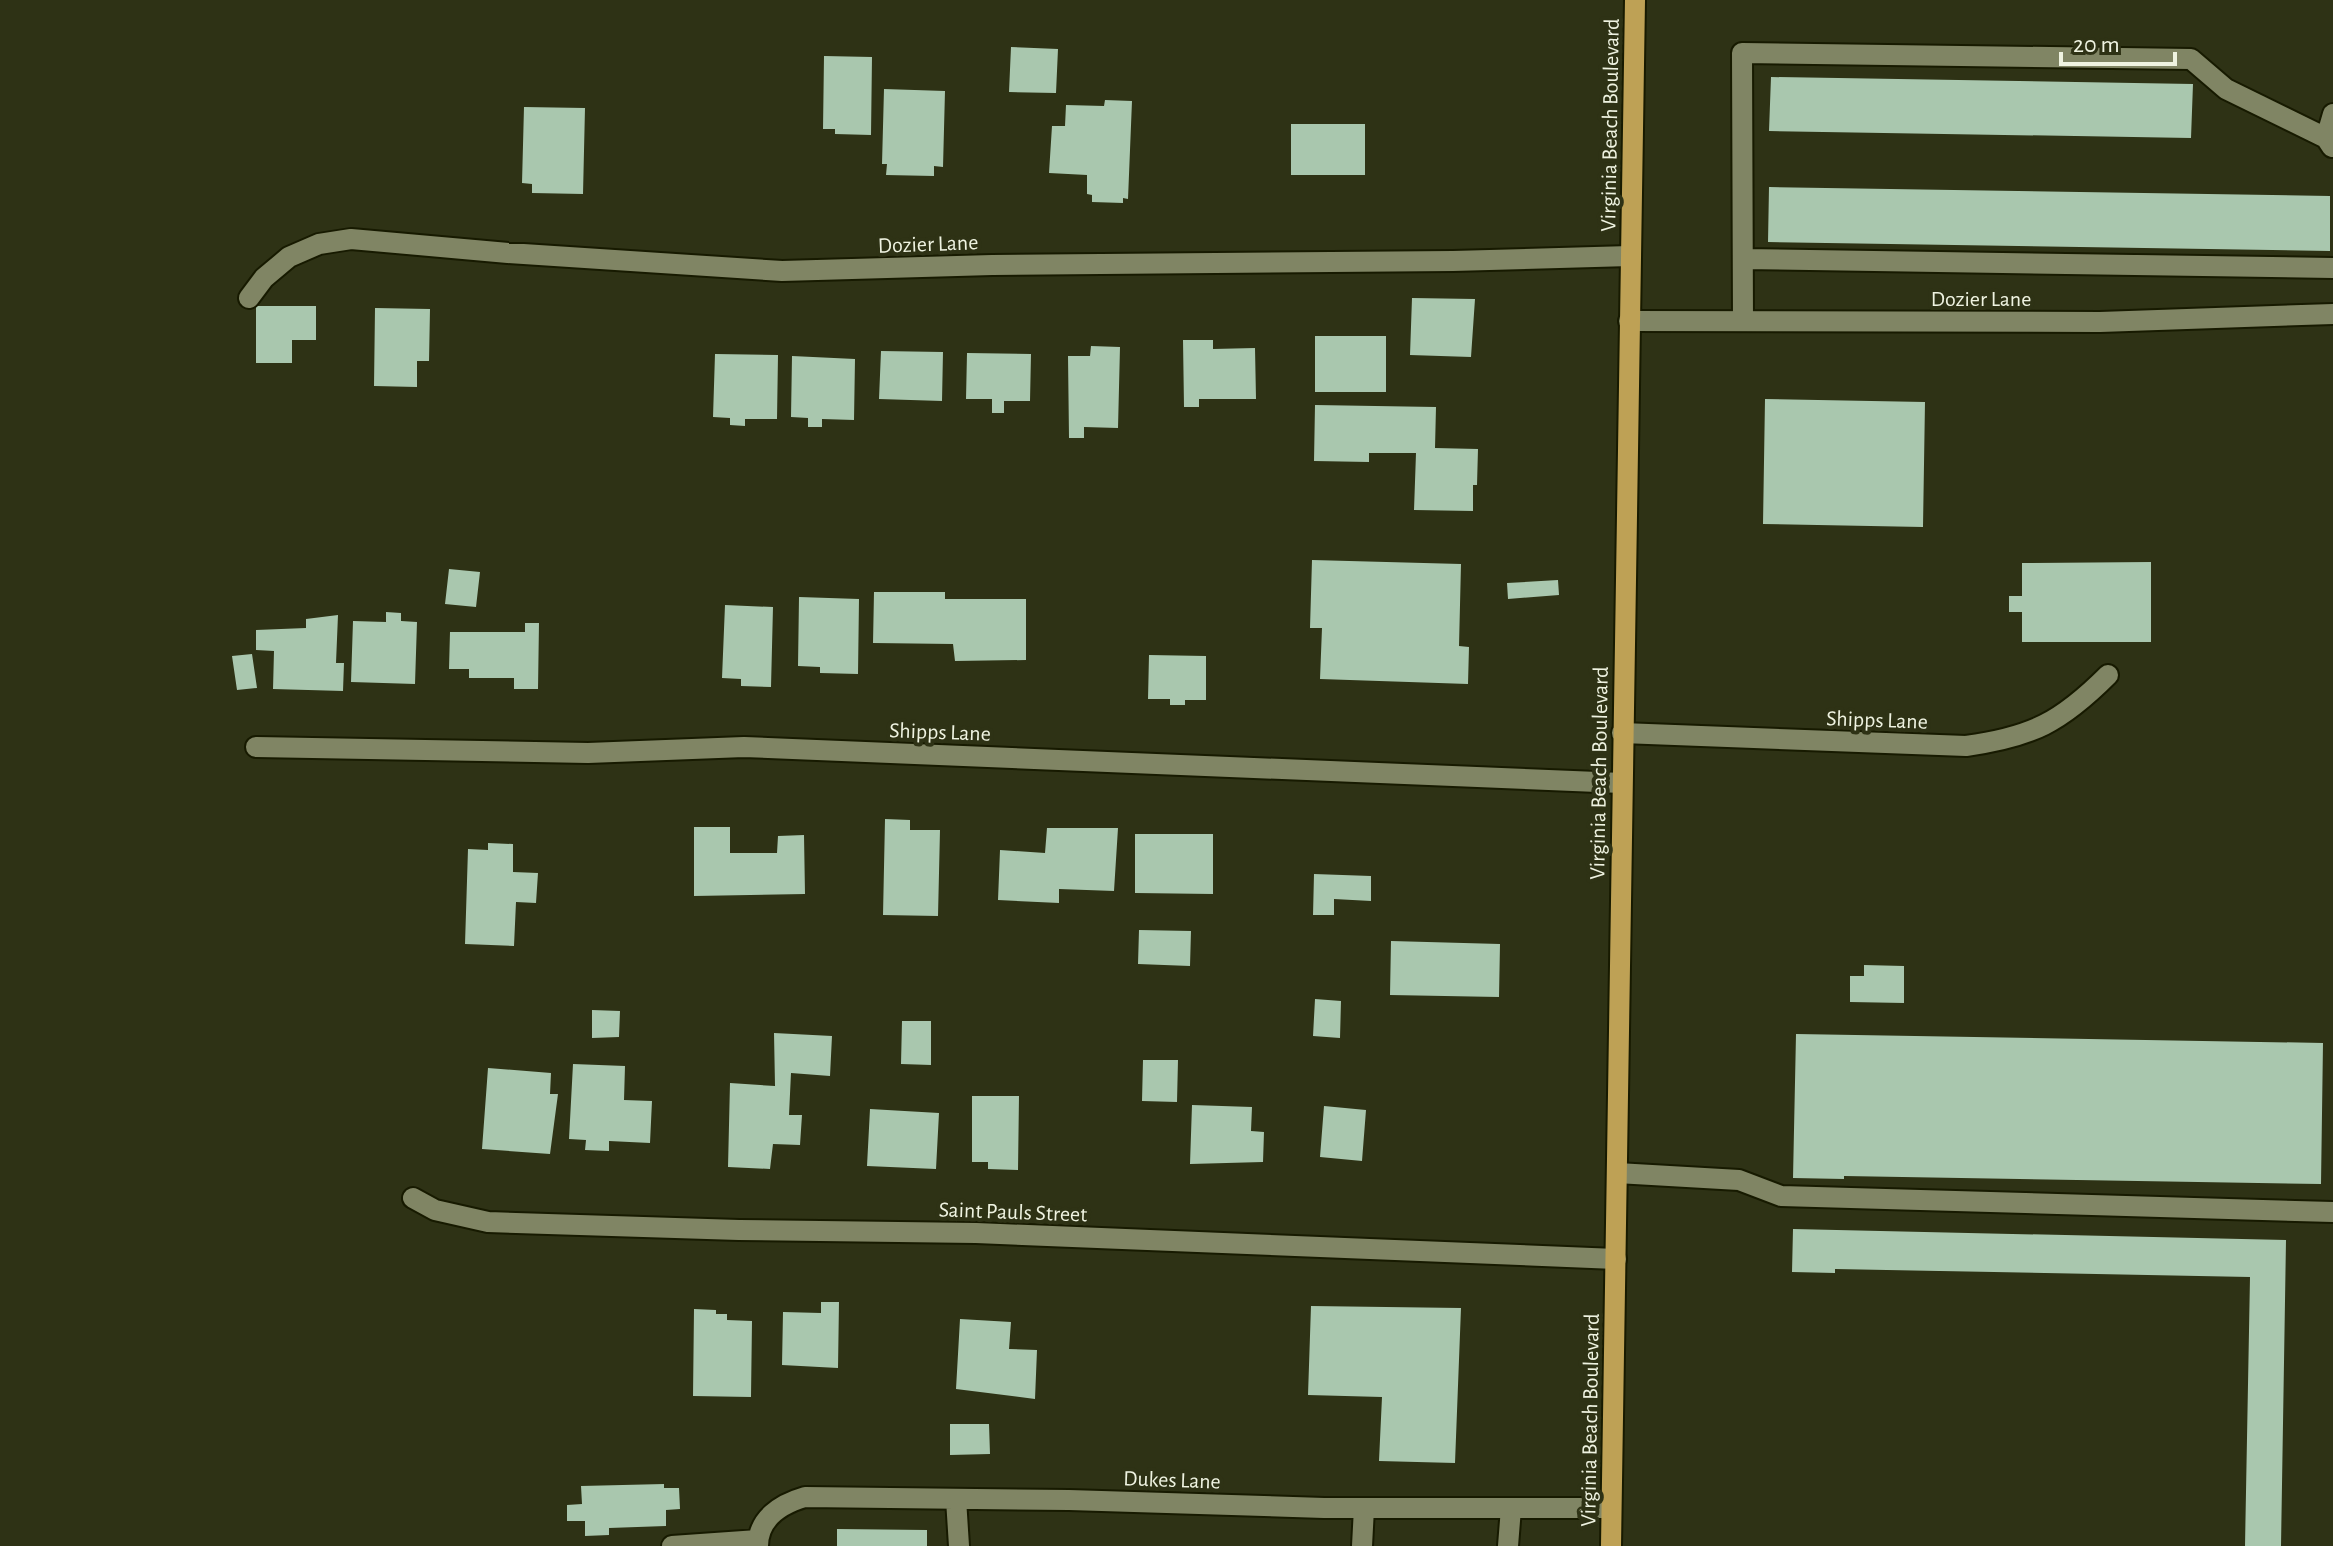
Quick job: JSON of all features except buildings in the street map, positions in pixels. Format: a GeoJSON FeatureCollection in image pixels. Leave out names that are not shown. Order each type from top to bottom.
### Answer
{"type":"FeatureCollection","features":[{"type":"Feature","properties":{"kind":"main road","name":"Virginia Beach Boulevard"},"geometry":{"type":"LineString","coordinates":[[1611,1546],[1635,0]]}},
{"type":"Feature","properties":{"kind":"street"},"geometry":{"type":"LineString","coordinates":[[1743,321],[1742,53],[2191,59],[2226,89],[2329,143],[2333,114]]}},
{"type":"Feature","properties":{"kind":"street","name":"Dozier Lane"},"geometry":{"type":"LineString","coordinates":[[249,298],[264,278],[289,257],[319,244],[351,239],[782,271],[1630,256]]}},
{"type":"Feature","properties":{"kind":"street"},"geometry":{"type":"LineString","coordinates":[[1743,259],[2333,268]]}},
{"type":"Feature","properties":{"kind":"street","name":"Dozier Lane"},"geometry":{"type":"LineString","coordinates":[[1629,321],[2100,322],[2333,314]]}},
{"type":"Feature","properties":{"kind":"street","name":"Shipps Lane"},"geometry":{"type":"LineString","coordinates":[[1622,733],[1966,746],[2007,741],[2045,726],[2079,704],[2108,675]]}},
{"type":"Feature","properties":{"kind":"street","name":"Shipps Lane"},"geometry":{"type":"LineString","coordinates":[[256,747],[588,753],[744,747],[1622,783]]}},
{"type":"Feature","properties":{"kind":"street"},"geometry":{"type":"LineString","coordinates":[[1617,1173],[1739,1180],[1781,1196],[2333,1212]]}},
{"type":"Feature","properties":{"kind":"street","name":"Saint Pauls Street"},"geometry":{"type":"LineString","coordinates":[[413,1198],[435,1210],[488,1222],[976,1233],[1616,1259]]}},
{"type":"Feature","properties":{"kind":"street","name":"Dukes Lane"},"geometry":{"type":"LineString","coordinates":[[758,1543],[765,1520],[784,1503],[805,1497],[1364,1508],[1611,1508]]}},
{"type":"Feature","properties":{"kind":"street"},"geometry":{"type":"LineString","coordinates":[[956,1499],[959,1546]]}},
{"type":"Feature","properties":{"kind":"street"},"geometry":{"type":"LineString","coordinates":[[1362,1546],[1364,1508]]}},
{"type":"Feature","properties":{"kind":"street"},"geometry":{"type":"LineString","coordinates":[[1508,1546],[1511,1508]]}},
{"type":"Feature","properties":{"kind":"street"},"geometry":{"type":"LineString","coordinates":[[672,1546],[758,1543]]}}]}
